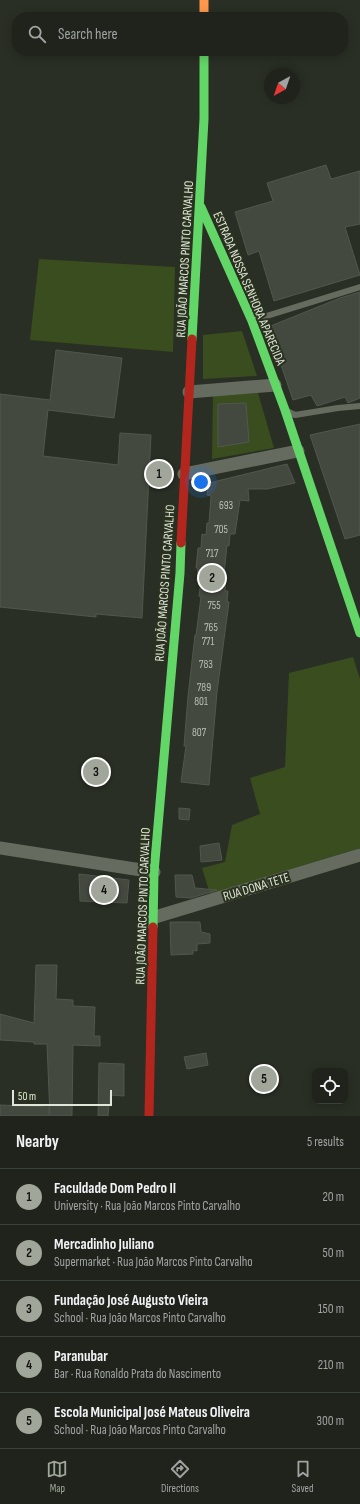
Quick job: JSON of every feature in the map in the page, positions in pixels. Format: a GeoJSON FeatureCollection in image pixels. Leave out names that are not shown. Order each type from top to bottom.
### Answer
{"type":"FeatureCollection","features":[{"type":"Feature","properties":{"kind":"main road"},"geometry":{"type":"LineString","coordinates":[[204,0],[204,12]]}},
{"type":"Feature","properties":{"kind":"main road","name":"RUA JOÃO MARCOS PINTO CARVALHO"},"geometry":{"type":"LineString","coordinates":[[149,1116],[154,872],[180,573],[184,474],[204,118],[204,56]]}},
{"type":"Feature","properties":{"kind":"main road","name":"ESTRADA NOSSA SENHORA APARECIDA"},"geometry":{"type":"LineString","coordinates":[[200,204],[252,321],[276,385],[360,633]]}},
{"type":"Feature","properties":{"kind":"street"},"geometry":{"type":"LineString","coordinates":[[189,392],[276,385]]}},
{"type":"Feature","properties":{"kind":"street"},"geometry":{"type":"LineString","coordinates":[[184,474],[298,451]]}},
{"type":"Feature","properties":{"kind":"street"},"geometry":{"type":"LineString","coordinates":[[0,848],[154,872]]}},
{"type":"Feature","properties":{"kind":"street","name":"RUA DONA TETE"},"geometry":{"type":"LineString","coordinates":[[152,918],[360,855]]}},
{"type":"Feature","properties":{"kind":"lane"},"geometry":{"type":"LineString","coordinates":[[252,321],[360,287]]}},
{"type":"Feature","properties":{"kind":"lane"},"geometry":{"type":"LineString","coordinates":[[285,410],[295,415],[360,406]]}},
{"type":"Feature","properties":{"kind":"green space"},"geometry":{"type":"Polygon","coordinates":[[[39,259],[175,267],[173,352],[30,340],[39,259]]]}},
{"type":"Feature","properties":{"kind":"green space"},"geometry":{"type":"Polygon","coordinates":[[[242,331],[257,376],[203,379],[203,335],[242,331]]]}},
{"type":"Feature","properties":{"kind":"green space"},"geometry":{"type":"Polygon","coordinates":[[[258,393],[274,448],[212,459],[213,394],[258,393]]]}},
{"type":"Feature","properties":{"kind":"green space"},"geometry":{"type":"Polygon","coordinates":[[[353,657],[360,679],[360,848],[210,894],[202,868],[225,862],[232,825],[260,814],[250,778],[285,767],[289,673],[353,657]]]}},
{"type":"Feature","properties":{"kind":"building"},"geometry":{"type":"Polygon","coordinates":[[[326,165],[331,179],[360,171],[360,224],[345,227],[360,275],[274,301],[259,251],[248,255],[235,212],[273,201],[267,183],[326,165]]]}},
{"type":"Feature","properties":{"kind":"building"},"geometry":{"type":"Polygon","coordinates":[[[360,292],[360,398],[348,403],[345,397],[317,406],[311,395],[293,400],[268,327],[340,298],[360,292]]]}},
{"type":"Feature","properties":{"kind":"building"},"geometry":{"type":"Polygon","coordinates":[[[56,350],[122,358],[114,418],[48,410],[43,456],[118,465],[120,433],[151,435],[142,618],[96,614],[96,617],[0,607],[0,394],[50,400],[56,350]]]}},
{"type":"Feature","properties":{"kind":"building"},"geometry":{"type":"Polygon","coordinates":[[[246,403],[249,442],[218,447],[218,404],[246,403]]]}},
{"type":"Feature","properties":{"kind":"building"},"geometry":{"type":"Polygon","coordinates":[[[360,424],[360,535],[345,539],[310,435],[360,424]]]}},
{"type":"Feature","properties":{"kind":"building"},"geometry":{"type":"Polygon","coordinates":[[[287,464],[295,483],[267,489],[248,489],[249,501],[240,500],[235,534],[230,534],[229,546],[227,545],[224,575],[226,576],[225,591],[228,591],[227,602],[229,602],[217,692],[209,785],[181,782],[186,746],[184,746],[188,696],[201,597],[199,596],[201,581],[197,581],[198,568],[196,568],[198,548],[201,548],[202,534],[206,535],[207,523],[209,523],[211,496],[207,495],[209,483],[287,464]]]}},
{"type":"Feature","properties":{"kind":"building"},"geometry":{"type":"Polygon","coordinates":[[[179,808],[190,809],[189,820],[179,819],[179,808]]]}},
{"type":"Feature","properties":{"kind":"building"},"geometry":{"type":"Polygon","coordinates":[[[219,843],[222,860],[201,862],[200,846],[219,843]]]}},
{"type":"Feature","properties":{"kind":"building"},"geometry":{"type":"Polygon","coordinates":[[[79,874],[129,880],[127,903],[80,901],[79,874]]]}},
{"type":"Feature","properties":{"kind":"building"},"geometry":{"type":"Polygon","coordinates":[[[175,875],[192,875],[195,888],[217,890],[191,898],[176,897],[175,875]]]}},
{"type":"Feature","properties":{"kind":"building"},"geometry":{"type":"Polygon","coordinates":[[[170,922],[200,922],[201,932],[210,934],[210,943],[197,944],[197,951],[193,950],[193,954],[171,955],[170,922]]]}},
{"type":"Feature","properties":{"kind":"building"},"geometry":{"type":"Polygon","coordinates":[[[36,965],[57,965],[56,999],[73,1000],[73,1006],[95,1007],[94,1036],[100,1036],[100,1046],[73,1045],[72,1116],[50,1116],[47,1044],[0,1040],[0,1014],[34,1023],[36,965]]]}},
{"type":"Feature","properties":{"kind":"building"},"geometry":{"type":"Polygon","coordinates":[[[206,1053],[208,1065],[187,1069],[184,1057],[206,1053]]]}},
{"type":"Feature","properties":{"kind":"building"},"geometry":{"type":"Polygon","coordinates":[[[99,1063],[124,1064],[124,1096],[110,1095],[108,1116],[98,1116],[99,1063]]]}},
{"type":"Feature","properties":{"kind":"building"},"geometry":{"type":"Polygon","coordinates":[[[0,1105],[49,1107],[49,1116],[0,1116],[0,1105]]]}},
{"type":"Feature","properties":{"kind":"traffic: fast"},"geometry":{"type":"LineString","coordinates":[[192,339],[204,119],[204,56]]}},
{"type":"Feature","properties":{"kind":"traffic: fast"},"geometry":{"type":"LineString","coordinates":[[201,207],[252,321],[285,410],[360,633]]}},
{"type":"Feature","properties":{"kind":"traffic: fast"},"geometry":{"type":"LineString","coordinates":[[153,927],[154,872],[180,573],[181,543]]}},
{"type":"Feature","properties":{"kind":"traffic: slow"},"geometry":{"type":"LineString","coordinates":[[204,0],[204,12]]}},
{"type":"Feature","properties":{"kind":"traffic: jam"},"geometry":{"type":"LineString","coordinates":[[181,543],[192,339]]}},
{"type":"Feature","properties":{"kind":"traffic: jam"},"geometry":{"type":"LineString","coordinates":[[149,1116],[153,927]]}},
{"type":"Feature","properties":{"kind":"place","name":"Faculdade Dom Pedro II"},"geometry":{"type":"Point","coordinates":[159,474]}},
{"type":"Feature","properties":{"kind":"place","name":"Mercadinho Juliano"},"geometry":{"type":"Point","coordinates":[212,578]}},
{"type":"Feature","properties":{"kind":"place","name":"Fundação José Augusto Vieira"},"geometry":{"type":"Point","coordinates":[96,772]}},
{"type":"Feature","properties":{"kind":"place","name":"Paranubar"},"geometry":{"type":"Point","coordinates":[104,890]}},
{"type":"Feature","properties":{"kind":"place","name":"Escola Municipal José Mateus Oliveira"},"geometry":{"type":"Point","coordinates":[264,1079]}}]}
